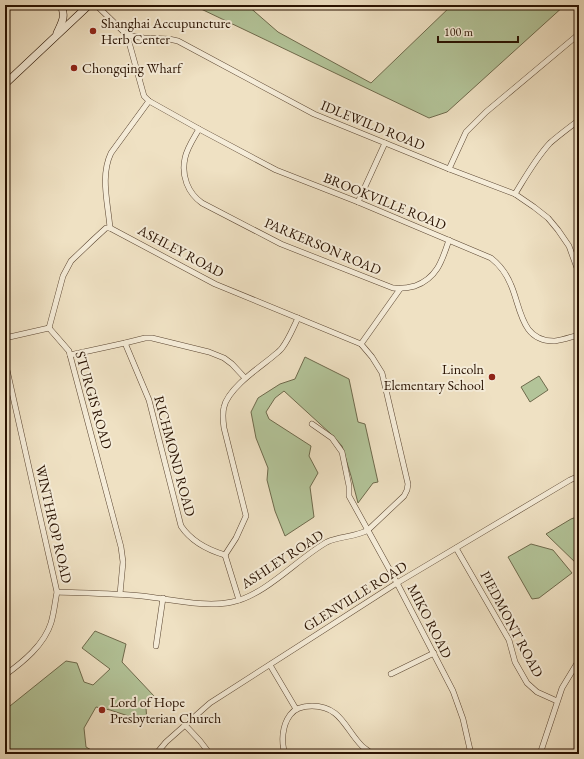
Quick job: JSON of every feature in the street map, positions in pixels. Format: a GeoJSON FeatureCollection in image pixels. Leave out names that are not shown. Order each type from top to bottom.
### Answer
{"type":"FeatureCollection","features":[{"type":"Feature","properties":{"kind":"main road"},"geometry":{"type":"LineString","coordinates":[[56,36],[64,17],[61,5]]}},
{"type":"Feature","properties":{"kind":"main road"},"geometry":{"type":"LineString","coordinates":[[5,84],[89,5]]}},
{"type":"Feature","properties":{"kind":"street"},"geometry":{"type":"LineString","coordinates":[[5,338],[49,328],[62,276],[71,261],[106,228],[110,228],[105,185],[108,158],[149,101],[144,96],[127,35],[96,5]]}},
{"type":"Feature","properties":{"kind":"street"},"geometry":{"type":"LineString","coordinates":[[448,169],[466,132],[486,112],[579,34]]}},
{"type":"Feature","properties":{"kind":"street","name":"IDLEWILD ROAD"},"geometry":{"type":"LineString","coordinates":[[127,35],[178,41],[314,114],[448,169],[515,194],[548,218],[558,230],[569,246],[578,268],[579,276]]}},
{"type":"Feature","properties":{"kind":"street","name":"BROOKVILLE ROAD"},"geometry":{"type":"LineString","coordinates":[[149,101],[276,170],[358,202],[491,258],[506,275],[528,331],[535,336],[550,341],[556,341],[579,335]]}},
{"type":"Feature","properties":{"kind":"street"},"geometry":{"type":"LineString","coordinates":[[515,194],[530,168],[540,155],[552,142],[579,120]]}},
{"type":"Feature","properties":{"kind":"street","name":"PARKERSON ROAD"},"geometry":{"type":"LineString","coordinates":[[199,129],[185,157],[184,178],[192,194],[202,203],[281,244],[393,288],[400,289]]}},
{"type":"Feature","properties":{"kind":"street"},"geometry":{"type":"LineString","coordinates":[[358,202],[385,143]]}},
{"type":"Feature","properties":{"kind":"street","name":"ASHLEY ROAD"},"geometry":{"type":"LineString","coordinates":[[57,592],[120,594],[216,604],[240,600],[257,592],[313,551],[329,542],[368,530],[404,496],[408,484],[382,373],[372,357],[361,344],[215,284],[110,228]]}},
{"type":"Feature","properties":{"kind":"street"},"geometry":{"type":"LineString","coordinates":[[361,344],[400,289],[409,288],[423,283],[434,274],[440,264],[449,240]]}},
{"type":"Feature","properties":{"kind":"street"},"geometry":{"type":"LineString","coordinates":[[240,600],[225,555],[236,538],[246,516],[224,428],[224,406],[234,388],[282,349],[298,318]]}},
{"type":"Feature","properties":{"kind":"street","name":"STURGIS ROAD"},"geometry":{"type":"LineString","coordinates":[[49,328],[69,351],[121,547],[123,562],[120,594]]}},
{"type":"Feature","properties":{"kind":"street"},"geometry":{"type":"LineString","coordinates":[[70,355],[145,338],[152,338],[209,352],[224,358],[246,378]]}},
{"type":"Feature","properties":{"kind":"street","name":"RICHMOND ROAD"},"geometry":{"type":"LineString","coordinates":[[125,343],[149,400],[181,526],[192,539],[217,553],[225,555]]}},
{"type":"Feature","properties":{"kind":"street","name":"WINTHROP ROAD"},"geometry":{"type":"LineString","coordinates":[[5,361],[57,592],[51,623],[45,636],[33,652],[5,675]]}},
{"type":"Feature","properties":{"kind":"street","name":"MIKO ROAD"},"geometry":{"type":"LineString","coordinates":[[312,424],[332,438],[342,452],[349,486],[349,496],[434,652],[453,691],[463,719],[471,754]]}},
{"type":"Feature","properties":{"kind":"street","name":"GLENVILLE ROAD"},"geometry":{"type":"LineString","coordinates":[[156,754],[166,742],[210,703],[397,583],[579,476]]}},
{"type":"Feature","properties":{"kind":"street","name":"PIEDMONT ROAD"},"geometry":{"type":"LineString","coordinates":[[456,548],[509,640],[516,662],[527,683],[537,692],[557,701]]}},
{"type":"Feature","properties":{"kind":"street"},"geometry":{"type":"LineString","coordinates":[[156,646],[163,598]]}},
{"type":"Feature","properties":{"kind":"street"},"geometry":{"type":"LineString","coordinates":[[391,674],[434,652]]}},
{"type":"Feature","properties":{"kind":"street"},"geometry":{"type":"LineString","coordinates":[[540,754],[562,688],[579,660]]}},
{"type":"Feature","properties":{"kind":"street"},"geometry":{"type":"LineString","coordinates":[[270,665],[296,709]]}},
{"type":"Feature","properties":{"kind":"street"},"geometry":{"type":"LineString","coordinates":[[285,754],[283,734],[289,717],[296,709],[308,706],[316,706],[336,713],[362,746],[372,754]]}},
{"type":"Feature","properties":{"kind":"street"},"geometry":{"type":"LineString","coordinates":[[185,725],[210,754]]}},
{"type":"Feature","properties":{"kind":"green space"},"geometry":{"type":"Polygon","coordinates":[[[203,5],[247,5],[278,32],[371,83],[452,5],[565,5],[447,112],[429,118],[199,8],[203,5]]]}},
{"type":"Feature","properties":{"kind":"green space"},"geometry":{"type":"Polygon","coordinates":[[[305,357],[349,379],[358,422],[365,424],[378,482],[373,483],[358,503],[342,446],[284,391],[275,398],[266,412],[269,419],[311,446],[309,456],[318,473],[310,487],[314,517],[285,536],[275,511],[267,480],[268,468],[256,438],[251,412],[258,398],[280,384],[295,379],[305,357]]]}},
{"type":"Feature","properties":{"kind":"green space"},"geometry":{"type":"Polygon","coordinates":[[[539,376],[548,390],[530,402],[521,387],[539,376]]]}},
{"type":"Feature","properties":{"kind":"green space"},"geometry":{"type":"Polygon","coordinates":[[[579,516],[579,566],[546,534],[579,516]]]}},
{"type":"Feature","properties":{"kind":"green space"},"geometry":{"type":"Polygon","coordinates":[[[531,544],[553,550],[572,573],[539,598],[532,599],[508,557],[531,544]]]}},
{"type":"Feature","properties":{"kind":"green space"},"geometry":{"type":"Polygon","coordinates":[[[95,631],[126,644],[122,662],[154,696],[146,708],[147,722],[96,707],[84,728],[86,747],[98,754],[5,754],[5,710],[66,661],[77,663],[84,682],[93,685],[110,669],[82,648],[95,631]]]}},
{"type":"Feature","properties":{"kind":"place","name":"Shanghai Accupuncture Herb Center"},"geometry":{"type":"Point","coordinates":[93,31]}},
{"type":"Feature","properties":{"kind":"place","name":"Chongqing Wharf"},"geometry":{"type":"Point","coordinates":[74,68]}},
{"type":"Feature","properties":{"kind":"place","name":"Lincoln Elementary School"},"geometry":{"type":"Point","coordinates":[492,377]}},
{"type":"Feature","properties":{"kind":"place","name":"Lord of Hope Presbyterian Church"},"geometry":{"type":"Point","coordinates":[102,710]}}]}
